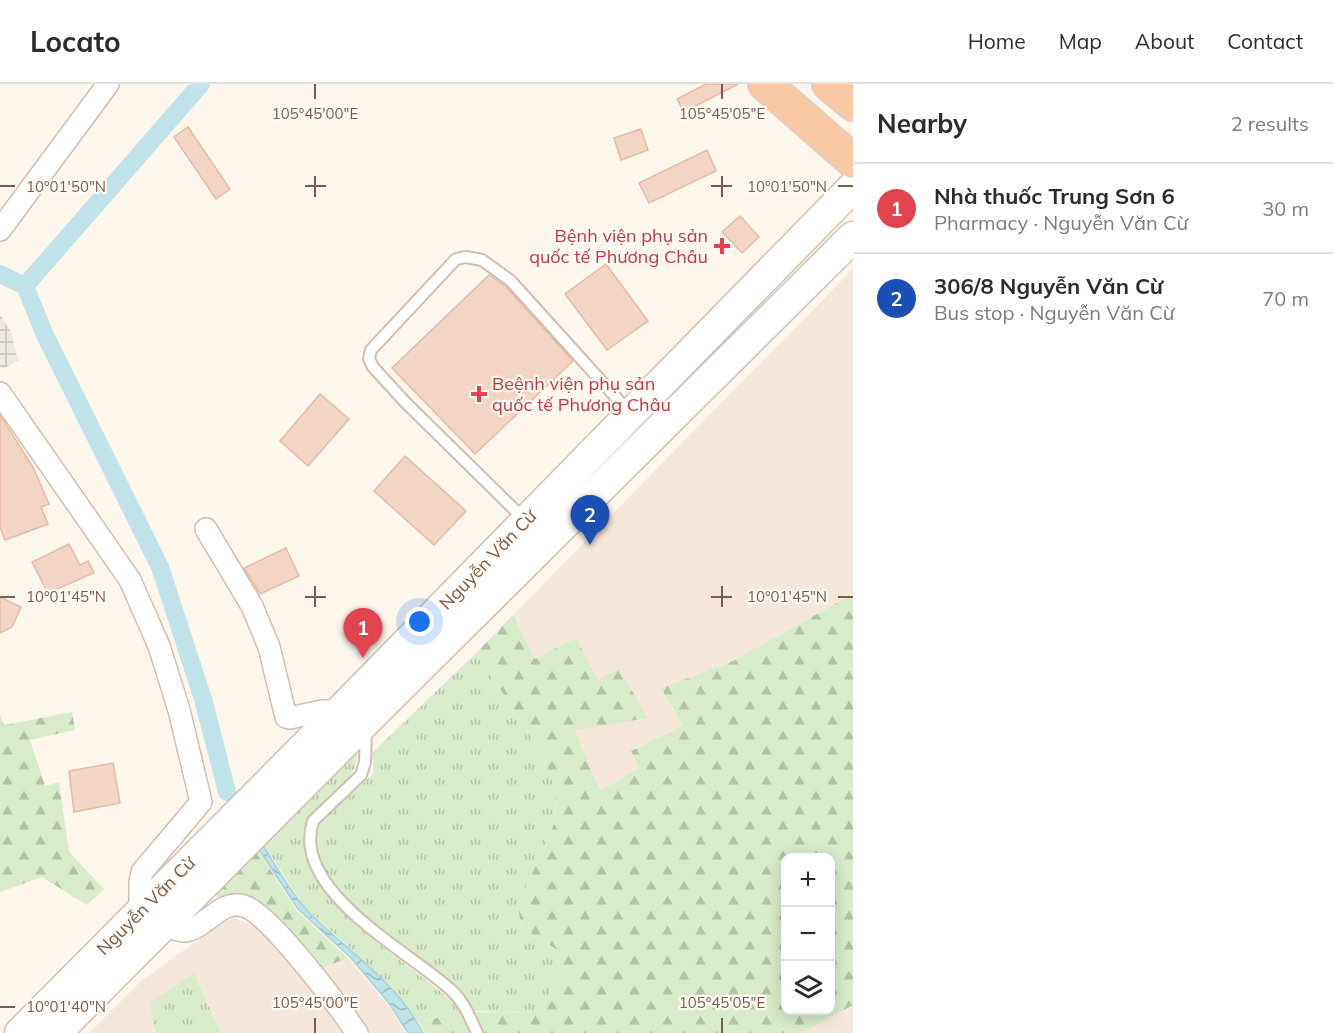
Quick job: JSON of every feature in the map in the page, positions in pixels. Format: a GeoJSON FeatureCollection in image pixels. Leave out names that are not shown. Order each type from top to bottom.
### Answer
{"type":"FeatureCollection","features":[{"type":"Feature","properties":{"kind":"highway"},"geometry":{"type":"LineString","coordinates":[[765,84],[853,161]]}},
{"type":"Feature","properties":{"kind":"highway"},"geometry":{"type":"LineString","coordinates":[[829,84],[853,104]]}},
{"type":"Feature","properties":{"kind":"main road","name":"Nguyễn Văn Cừ"},"geometry":{"type":"LineString","coordinates":[[455,613],[526,521],[853,187]]}},
{"type":"Feature","properties":{"kind":"main road","name":"Nguyễn Văn Cừ"},"geometry":{"type":"LineString","coordinates":[[20,1033],[153,917],[455,613],[853,237]]}},
{"type":"Feature","properties":{"kind":"main road","name":"Nguyễn Văn Cừ"},"geometry":{"type":"LineString","coordinates":[[57,1033],[153,917],[214,895],[227,843]]}},
{"type":"Feature","properties":{"kind":"street"},"geometry":{"type":"LineString","coordinates":[[0,230],[108,84]]}},
{"type":"Feature","properties":{"kind":"street"},"geometry":{"type":"LineString","coordinates":[[0,393],[130,580],[159,646],[178,710],[201,802],[142,872],[140,882],[153,917]]}},
{"type":"Feature","properties":{"kind":"street"},"geometry":{"type":"LineString","coordinates":[[206,530],[252,606],[269,647],[286,717],[322,711],[353,716]]}},
{"type":"Feature","properties":{"kind":"street"},"geometry":{"type":"LineString","coordinates":[[214,895],[231,904],[243,905],[266,921],[306,966],[357,1033]]}},
{"type":"Feature","properties":{"kind":"lane"},"geometry":{"type":"LineString","coordinates":[[526,521],[405,402],[373,367],[369,359],[371,350],[456,259],[466,257],[482,260],[511,281],[631,414]]}},
{"type":"Feature","properties":{"kind":"lane"},"geometry":{"type":"LineString","coordinates":[[353,716],[365,762],[361,775],[313,821],[309,843],[318,870],[327,885],[366,925],[451,990],[468,1013],[477,1033]]}},
{"type":"Feature","properties":{"kind":"shaded area"},"geometry":{"type":"Polygon","coordinates":[[[853,269],[853,594],[733,661],[661,688],[683,726],[631,751],[639,768],[600,791],[575,730],[648,717],[598,680],[535,659],[513,615],[853,269]]]}},
{"type":"Feature","properties":{"kind":"shaded area"},"geometry":{"type":"Polygon","coordinates":[[[0,315],[11,332],[18,361],[2,369],[0,367],[0,315]]]}},
{"type":"Feature","properties":{"kind":"shaded area"},"geometry":{"type":"Polygon","coordinates":[[[232,918],[250,924],[270,937],[343,1033],[221,1033],[194,973],[151,1003],[155,1033],[89,1033],[140,982],[220,924],[232,918]]]}},
{"type":"Feature","properties":{"kind":"shaded area"},"geometry":{"type":"Polygon","coordinates":[[[348,958],[388,1005],[406,1033],[367,1033],[322,968],[348,958]]]}},
{"type":"Feature","properties":{"kind":"shaded area"},"geometry":{"type":"Polygon","coordinates":[[[853,1005],[853,1033],[801,1033],[835,1015],[853,1005]]]}},
{"type":"Feature","properties":{"kind":"green space"},"geometry":{"type":"Polygon","coordinates":[[[853,594],[853,1005],[835,1015],[835,853],[781,853],[781,1015],[834,1015],[801,1033],[482,1033],[475,1012],[534,1013],[542,1008],[558,977],[559,951],[521,927],[518,906],[554,824],[556,799],[552,776],[536,744],[476,653],[513,615],[535,659],[576,638],[598,680],[619,669],[648,718],[575,730],[600,791],[639,768],[631,751],[683,726],[661,688],[733,661],[853,594]]]}},
{"type":"Feature","properties":{"kind":"green space"},"geometry":{"type":"Polygon","coordinates":[[[476,653],[536,744],[552,776],[556,799],[554,824],[518,906],[521,927],[559,951],[558,977],[542,1008],[534,1013],[475,1011],[456,988],[384,933],[347,901],[324,870],[318,847],[318,824],[374,773],[372,753],[476,653]]]}},
{"type":"Feature","properties":{"kind":"green space"},"geometry":{"type":"Polygon","coordinates":[[[72,712],[75,730],[30,740],[45,786],[59,782],[69,852],[104,889],[87,905],[42,877],[0,892],[0,715],[4,725],[72,712]]]}},
{"type":"Feature","properties":{"kind":"green space"},"geometry":{"type":"Polygon","coordinates":[[[357,745],[357,757],[349,777],[309,818],[304,827],[304,842],[314,870],[334,901],[350,919],[463,1012],[419,1022],[391,986],[304,906],[261,841],[357,745]]]}},
{"type":"Feature","properties":{"kind":"green space"},"geometry":{"type":"Polygon","coordinates":[[[255,846],[297,911],[348,958],[322,968],[289,928],[260,902],[243,897],[217,897],[215,892],[255,846]]]}},
{"type":"Feature","properties":{"kind":"green space"},"geometry":{"type":"Polygon","coordinates":[[[194,973],[221,1033],[155,1033],[150,1003],[194,973]]]}},
{"type":"Feature","properties":{"kind":"green space"},"geometry":{"type":"Polygon","coordinates":[[[463,1012],[472,1033],[425,1033],[419,1022],[463,1012]]]}},
{"type":"Feature","properties":{"kind":"water"},"geometry":{"type":"Polygon","coordinates":[[[260,841],[301,903],[385,982],[412,1014],[423,1033],[408,1033],[388,1002],[351,958],[298,909],[256,845],[260,841]]]}},
{"type":"Feature","properties":{"kind":"building"},"geometry":{"type":"Polygon","coordinates":[[[706,84],[738,84],[684,112],[677,99],[706,84]]]}},
{"type":"Feature","properties":{"kind":"building"},"geometry":{"type":"Polygon","coordinates":[[[188,127],[230,189],[216,199],[174,137],[188,127]]]}},
{"type":"Feature","properties":{"kind":"building"},"geometry":{"type":"Polygon","coordinates":[[[641,129],[648,150],[621,160],[614,138],[641,129]]]}},
{"type":"Feature","properties":{"kind":"building"},"geometry":{"type":"Polygon","coordinates":[[[707,150],[716,171],[649,203],[639,183],[707,150]]]}},
{"type":"Feature","properties":{"kind":"building"},"geometry":{"type":"Polygon","coordinates":[[[740,216],[759,237],[742,253],[722,232],[740,216]]]}},
{"type":"Feature","properties":{"kind":"building"},"geometry":{"type":"Polygon","coordinates":[[[606,264],[648,321],[607,350],[565,294],[606,264]]]}},
{"type":"Feature","properties":{"kind":"building"},"geometry":{"type":"Polygon","coordinates":[[[489,275],[506,287],[573,361],[475,454],[392,368],[489,275]]]}},
{"type":"Feature","properties":{"kind":"building"},"geometry":{"type":"Polygon","coordinates":[[[320,394],[349,419],[308,466],[280,441],[320,394]]]}},
{"type":"Feature","properties":{"kind":"building"},"geometry":{"type":"Polygon","coordinates":[[[0,415],[33,467],[49,504],[41,507],[48,524],[5,540],[0,527],[0,415]]]}},
{"type":"Feature","properties":{"kind":"building"},"geometry":{"type":"Polygon","coordinates":[[[405,456],[466,511],[434,545],[374,491],[405,456]]]}},
{"type":"Feature","properties":{"kind":"building"},"geometry":{"type":"Polygon","coordinates":[[[69,544],[80,565],[88,561],[94,573],[48,593],[32,562],[69,544]]]}},
{"type":"Feature","properties":{"kind":"building"},"geometry":{"type":"Polygon","coordinates":[[[286,548],[299,576],[260,594],[244,568],[286,548]]]}},
{"type":"Feature","properties":{"kind":"building"},"geometry":{"type":"Polygon","coordinates":[[[0,597],[21,607],[12,627],[0,633],[0,597]]]}},
{"type":"Feature","properties":{"kind":"building"},"geometry":{"type":"Polygon","coordinates":[[[113,763],[120,803],[74,812],[69,771],[113,763]]]}},
{"type":"Feature","properties":{"kind":"waterway"},"geometry":{"type":"LineString","coordinates":[[25,286],[201,84]]}},
{"type":"Feature","properties":{"kind":"waterway"},"geometry":{"type":"LineString","coordinates":[[0,274],[25,286],[44,333],[160,567],[203,699],[227,792]]}},
{"type":"Feature","properties":{"kind":"waterway"},"geometry":{"type":"LineString","coordinates":[[227,792],[234,803]]}},
{"type":"Feature","properties":{"kind":"place","name":"Bệnh viện phụ sản quốc tế Phương Châu"},"geometry":{"type":"Point","coordinates":[722,246]}},
{"type":"Feature","properties":{"kind":"place","name":"Beệnh viện phụ sản quốc tế Phương Châu"},"geometry":{"type":"Point","coordinates":[479,394]}},
{"type":"Feature","properties":{"kind":"place","name":"306/8 Nguyễn Văn Cừ"},"geometry":{"type":"Point","coordinates":[590,545]}},
{"type":"Feature","properties":{"kind":"place","name":"Nhà thuốc Trung Sơn 6"},"geometry":{"type":"Point","coordinates":[363,658]}}]}
